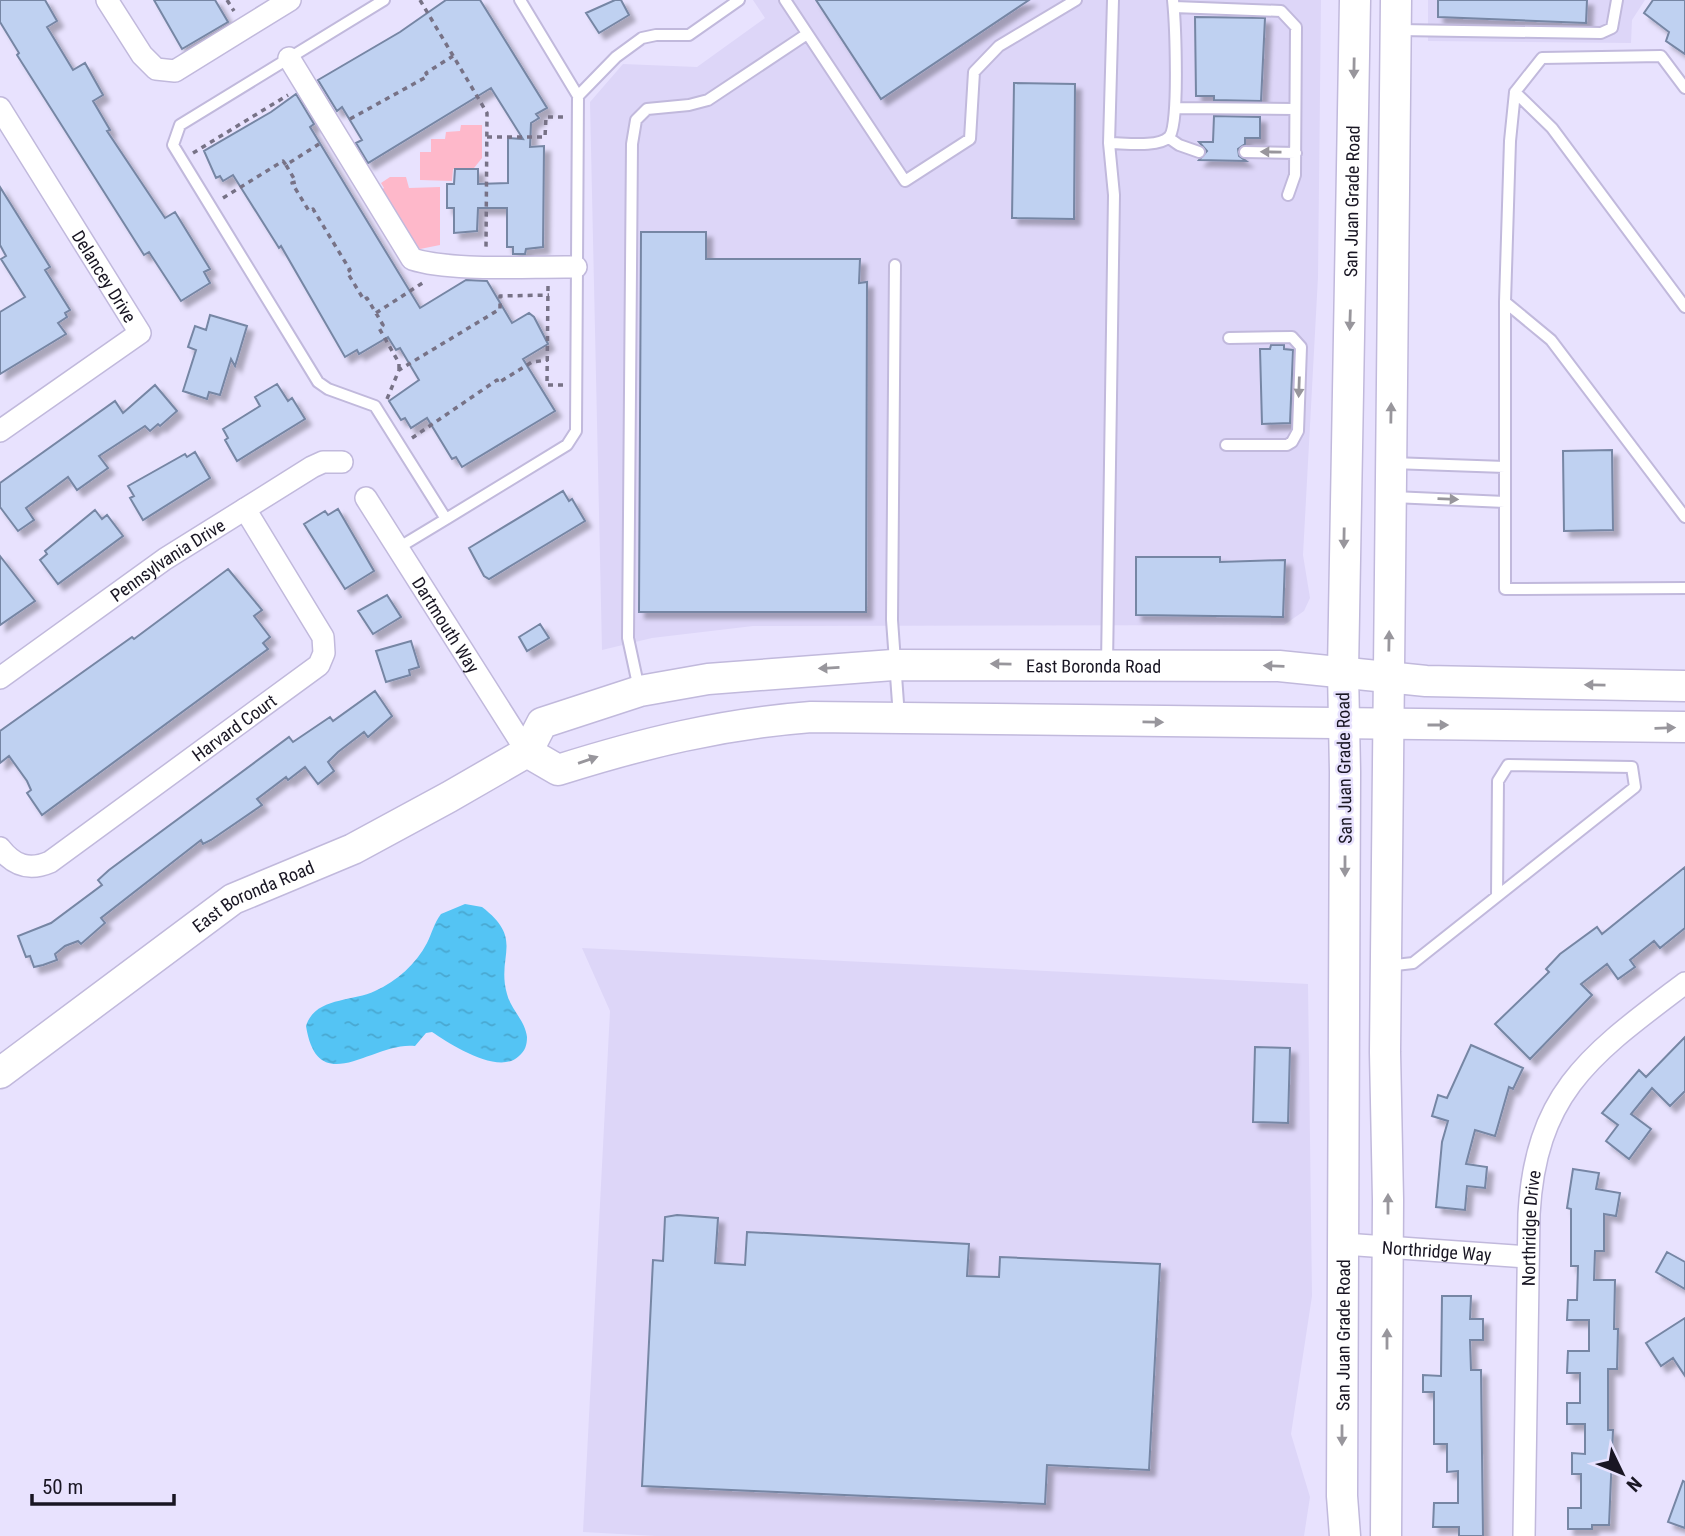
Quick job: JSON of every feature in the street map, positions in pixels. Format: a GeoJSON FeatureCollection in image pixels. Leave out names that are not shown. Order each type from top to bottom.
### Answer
{"type":"FeatureCollection","features":[{"type":"Feature","properties":{"kind":"main road","name":"San Juan Grade Road"},"geometry":{"type":"LineString","coordinates":[[1345,1536],[1342,1496],[1343,670],[1355,0]]}},
{"type":"Feature","properties":{"kind":"main road"},"geometry":{"type":"LineString","coordinates":[[1386,1536],[1385,966],[1396,0]]}},
{"type":"Feature","properties":{"kind":"main road","name":"East Boronda Road"},"geometry":{"type":"LineString","coordinates":[[0,1073],[233,899],[353,849],[527,752],[542,723],[640,691],[765,672],[893,665],[1279,666],[1343,670],[1426,681],[1685,686]]}},
{"type":"Feature","properties":{"kind":"main road"},"geometry":{"type":"LineString","coordinates":[[527,752],[558,770],[652,741],[746,722],[811,717],[1685,727]]}},
{"type":"Feature","properties":{"kind":"street"},"geometry":{"type":"LineString","coordinates":[[107,0],[142,55],[156,69],[175,71],[290,0]]}},
{"type":"Feature","properties":{"kind":"street"},"geometry":{"type":"LineString","coordinates":[[289,58],[412,259],[425,263],[576,267]]}},
{"type":"Feature","properties":{"kind":"street","name":"Delancey Drive"},"geometry":{"type":"LineString","coordinates":[[0,108],[140,333],[0,431]]}},
{"type":"Feature","properties":{"kind":"street","name":"Pennsylvania Drive"},"geometry":{"type":"LineString","coordinates":[[0,678],[165,559],[312,467],[323,462],[342,462]]}},
{"type":"Feature","properties":{"kind":"street","name":"Dartmouth Way"},"geometry":{"type":"LineString","coordinates":[[366,498],[527,752]]}},
{"type":"Feature","properties":{"kind":"street","name":"Harvard Court"},"geometry":{"type":"LineString","coordinates":[[0,848],[11,860],[23,866],[50,862],[319,666],[324,653],[323,637],[245,509]]}},
{"type":"Feature","properties":{"kind":"street","name":"Northridge Drive"},"geometry":{"type":"LineString","coordinates":[[1524,1536],[1528,1257],[1535,1159],[1548,1118],[1559,1098],[1589,1061],[1685,984]]}},
{"type":"Feature","properties":{"kind":"street","name":"Northridge Way"},"geometry":{"type":"LineString","coordinates":[[1344,1244],[1528,1257]]}},
{"type":"Feature","properties":{"kind":"lane"},"geometry":{"type":"LineString","coordinates":[[384,0],[180,125],[173,141],[181,160],[318,382],[328,389],[368,402],[377,410],[446,519]]}},
{"type":"Feature","properties":{"kind":"lane"},"geometry":{"type":"LineString","coordinates":[[398,548],[571,442],[576,431],[578,96],[520,0]]}},
{"type":"Feature","properties":{"kind":"lane"},"geometry":{"type":"LineString","coordinates":[[578,96],[616,57],[642,38],[689,34],[739,0]]}},
{"type":"Feature","properties":{"kind":"lane"},"geometry":{"type":"LineString","coordinates":[[785,0],[905,181],[970,139],[974,72],[999,46],[1076,0]]}},
{"type":"Feature","properties":{"kind":"lane"},"geometry":{"type":"LineString","coordinates":[[1107,665],[1114,195],[1109,143],[1113,0]]}},
{"type":"Feature","properties":{"kind":"lane"},"geometry":{"type":"LineString","coordinates":[[1396,30],[1601,33],[1612,28],[1617,0]]}},
{"type":"Feature","properties":{"kind":"lane"},"geometry":{"type":"LineString","coordinates":[[1109,143],[1160,141],[1169,138],[1173,130],[1176,108],[1173,4],[1282,10],[1296,27],[1295,175],[1288,195]]}},
{"type":"Feature","properties":{"kind":"lane"},"geometry":{"type":"LineString","coordinates":[[640,691],[628,638],[632,144],[636,120],[647,109],[689,105],[708,100],[807,34]]}},
{"type":"Feature","properties":{"kind":"lane"},"geometry":{"type":"LineString","coordinates":[[1685,88],[1661,56],[1542,58],[1516,92],[1510,141],[1505,302],[1504,589],[1685,588]]}},
{"type":"Feature","properties":{"kind":"lane"},"geometry":{"type":"LineString","coordinates":[[1516,92],[1552,128],[1685,307]]}},
{"type":"Feature","properties":{"kind":"lane"},"geometry":{"type":"LineString","coordinates":[[1176,108],[1294,109]]}},
{"type":"Feature","properties":{"kind":"lane"},"geometry":{"type":"LineString","coordinates":[[1169,138],[1179,145],[1199,152]]}},
{"type":"Feature","properties":{"kind":"lane"},"geometry":{"type":"LineString","coordinates":[[1245,152],[1296,153]]}},
{"type":"Feature","properties":{"kind":"lane"},"geometry":{"type":"LineString","coordinates":[[895,265],[893,665],[899,717]]}},
{"type":"Feature","properties":{"kind":"lane"},"geometry":{"type":"LineString","coordinates":[[1505,302],[1552,340],[1685,517]]}},
{"type":"Feature","properties":{"kind":"lane"},"geometry":{"type":"LineString","coordinates":[[1226,444],[1287,445],[1293,442],[1298,431],[1300,347],[1292,337],[1229,338]]}},
{"type":"Feature","properties":{"kind":"lane"},"geometry":{"type":"LineString","coordinates":[[1391,463],[1505,467]]}},
{"type":"Feature","properties":{"kind":"lane"},"geometry":{"type":"LineString","coordinates":[[1391,497],[1505,502]]}},
{"type":"Feature","properties":{"kind":"lane"},"geometry":{"type":"LineString","coordinates":[[1385,966],[1413,963],[1497,897],[1635,787],[1632,767],[1508,765],[1498,781],[1497,897]]}},
{"type":"Feature","properties":{"kind":"path"},"geometry":{"type":"LineString","coordinates":[[420,0],[487,113],[486,265]]}},
{"type":"Feature","properties":{"kind":"path"},"geometry":{"type":"LineString","coordinates":[[286,165],[334,132],[428,76],[426,73],[453,56]]}},
{"type":"Feature","properties":{"kind":"path"},"geometry":{"type":"LineString","coordinates":[[181,160],[305,85]]}},
{"type":"Feature","properties":{"kind":"path"},"geometry":{"type":"LineString","coordinates":[[487,137],[545,136],[546,117],[578,116]]}},
{"type":"Feature","properties":{"kind":"path"},"geometry":{"type":"LineString","coordinates":[[209,206],[284,161],[303,202],[309,211],[313,209],[350,270],[347,272],[383,325],[379,328],[399,363],[399,370],[386,401],[377,410]]}},
{"type":"Feature","properties":{"kind":"path"},"geometry":{"type":"LineString","coordinates":[[376,313],[425,281],[425,263]]}},
{"type":"Feature","properties":{"kind":"path"},"geometry":{"type":"LineString","coordinates":[[547,267],[547,385],[577,385]]}},
{"type":"Feature","properties":{"kind":"path"},"geometry":{"type":"LineString","coordinates":[[399,370],[500,309],[500,296],[549,295]]}},
{"type":"Feature","properties":{"kind":"path"},"geometry":{"type":"LineString","coordinates":[[401,446],[497,380],[498,383],[532,362],[548,360]]}},
{"type":"Feature","properties":{"kind":"shaded area"},"geometry":{"type":"Polygon","coordinates":[[[753,0],[1321,0],[1318,277],[1303,555],[1310,598],[1304,611],[1284,625],[753,626],[652,638],[602,650],[590,102],[623,64],[697,67],[765,18],[753,0]]]}},
{"type":"Feature","properties":{"kind":"shaded area"},"geometry":{"type":"Polygon","coordinates":[[[1428,0],[1645,0],[1632,20],[1631,43],[1428,41],[1428,0]]]}},
{"type":"Feature","properties":{"kind":"shaded area"},"geometry":{"type":"Polygon","coordinates":[[[461,125],[482,125],[482,158],[474,168],[453,169],[452,181],[420,180],[420,152],[431,152],[431,139],[445,139],[446,132],[460,131],[461,125]]]}},
{"type":"Feature","properties":{"kind":"shaded area"},"geometry":{"type":"Polygon","coordinates":[[[390,177],[406,177],[409,188],[440,187],[440,245],[420,249],[412,242],[380,191],[384,188],[381,183],[390,177]]]}},
{"type":"Feature","properties":{"kind":"shaded area"},"geometry":{"type":"Polygon","coordinates":[[[582,948],[1308,984],[1312,1296],[1291,1434],[1310,1497],[1304,1536],[656,1536],[583,1532],[610,1011],[582,948]]]}},
{"type":"Feature","properties":{"kind":"water"},"geometry":{"type":"Polygon","coordinates":[[[465,904],[482,907],[503,929],[506,939],[504,969],[507,994],[524,1025],[527,1037],[521,1054],[510,1061],[487,1060],[462,1050],[432,1032],[426,1033],[415,1046],[382,1051],[349,1062],[335,1064],[322,1060],[312,1048],[306,1026],[317,1010],[375,991],[398,977],[423,951],[441,914],[465,904]]]}},
{"type":"Feature","properties":{"kind":"building"},"geometry":{"type":"Polygon","coordinates":[[[0,0],[45,0],[57,21],[47,27],[73,70],[85,63],[103,95],[93,101],[110,130],[107,131],[165,218],[175,212],[210,269],[204,272],[210,283],[181,301],[149,252],[144,255],[17,55],[19,53],[0,22],[0,0]]]}},
{"type":"Feature","properties":{"kind":"building"},"geometry":{"type":"Polygon","coordinates":[[[154,0],[215,0],[228,22],[182,49],[154,0]]]}},
{"type":"Feature","properties":{"kind":"building"},"geometry":{"type":"Polygon","coordinates":[[[446,0],[480,0],[547,108],[536,114],[539,118],[531,123],[530,147],[544,146],[543,247],[526,249],[525,254],[513,254],[513,247],[507,247],[507,208],[478,208],[477,231],[454,233],[454,208],[447,208],[447,184],[454,184],[455,169],[478,169],[478,184],[508,183],[508,138],[523,139],[491,88],[368,163],[356,143],[362,140],[342,107],[337,111],[318,80],[400,32],[446,0]]]}},
{"type":"Feature","properties":{"kind":"building"},"geometry":{"type":"Polygon","coordinates":[[[621,0],[629,15],[599,33],[586,13],[621,0]]]}},
{"type":"Feature","properties":{"kind":"building"},"geometry":{"type":"Polygon","coordinates":[[[816,0],[1029,0],[881,99],[816,0]]]}},
{"type":"Feature","properties":{"kind":"building"},"geometry":{"type":"Polygon","coordinates":[[[1438,0],[1587,0],[1586,23],[1438,17],[1438,0]]]}},
{"type":"Feature","properties":{"kind":"building"},"geometry":{"type":"Polygon","coordinates":[[[1653,0],[1685,0],[1685,54],[1666,41],[1669,32],[1644,13],[1653,0]]]}},
{"type":"Feature","properties":{"kind":"building"},"geometry":{"type":"Polygon","coordinates":[[[1195,17],[1265,18],[1261,101],[1214,100],[1214,96],[1196,96],[1195,17]]]}},
{"type":"Feature","properties":{"kind":"building"},"geometry":{"type":"Polygon","coordinates":[[[1014,83],[1075,84],[1074,219],[1012,218],[1014,83]]]}},
{"type":"Feature","properties":{"kind":"building"},"geometry":{"type":"Polygon","coordinates":[[[296,94],[314,124],[310,127],[420,308],[466,280],[487,281],[512,323],[529,313],[534,317],[548,344],[523,359],[555,411],[462,467],[456,457],[452,459],[427,418],[411,428],[405,418],[401,420],[389,401],[419,380],[400,348],[396,350],[388,337],[359,354],[357,350],[345,357],[281,246],[279,248],[233,175],[223,181],[220,176],[216,178],[204,151],[271,112],[296,94]]]}},
{"type":"Feature","properties":{"kind":"building"},"geometry":{"type":"Polygon","coordinates":[[[1214,116],[1260,117],[1260,138],[1245,138],[1245,144],[1238,149],[1239,156],[1246,161],[1199,160],[1207,151],[1199,142],[1213,142],[1214,116]]]}},
{"type":"Feature","properties":{"kind":"building"},"geometry":{"type":"Polygon","coordinates":[[[0,187],[50,267],[45,270],[70,310],[65,313],[67,317],[58,323],[66,334],[0,374],[0,312],[25,297],[1,259],[6,256],[0,245],[0,187]]]}},
{"type":"Feature","properties":{"kind":"building"},"geometry":{"type":"Polygon","coordinates":[[[641,232],[706,232],[706,259],[860,259],[859,283],[867,282],[866,612],[639,612],[641,232]]]}},
{"type":"Feature","properties":{"kind":"building"},"geometry":{"type":"Polygon","coordinates":[[[210,315],[247,326],[235,366],[231,359],[220,395],[209,392],[207,399],[183,391],[196,350],[188,347],[195,326],[206,330],[210,315]]]}},
{"type":"Feature","properties":{"kind":"building"},"geometry":{"type":"Polygon","coordinates":[[[1271,345],[1284,345],[1284,349],[1293,350],[1290,423],[1262,424],[1260,349],[1270,349],[1271,345]]]}},
{"type":"Feature","properties":{"kind":"building"},"geometry":{"type":"Polygon","coordinates":[[[277,384],[288,401],[292,398],[305,419],[237,461],[225,440],[228,438],[223,429],[260,406],[255,397],[277,384]]]}},
{"type":"Feature","properties":{"kind":"building"},"geometry":{"type":"Polygon","coordinates":[[[155,385],[177,411],[160,426],[158,424],[150,431],[145,426],[99,456],[108,468],[77,490],[68,477],[26,508],[34,520],[18,531],[0,507],[0,483],[115,401],[123,413],[155,385]]]}},
{"type":"Feature","properties":{"kind":"building"},"geometry":{"type":"Polygon","coordinates":[[[1612,450],[1613,530],[1564,531],[1563,451],[1612,450]]]}},
{"type":"Feature","properties":{"kind":"building"},"geometry":{"type":"Polygon","coordinates":[[[195,452],[210,478],[143,520],[130,498],[134,496],[128,486],[185,454],[187,457],[195,452]]]}},
{"type":"Feature","properties":{"kind":"building"},"geometry":{"type":"Polygon","coordinates":[[[563,491],[569,501],[572,499],[585,521],[489,579],[484,576],[469,548],[563,491]]]}},
{"type":"Feature","properties":{"kind":"building"},"geometry":{"type":"Polygon","coordinates":[[[338,509],[374,571],[345,589],[304,524],[325,511],[328,515],[338,509]]]}},
{"type":"Feature","properties":{"kind":"building"},"geometry":{"type":"Polygon","coordinates":[[[95,510],[102,519],[107,515],[123,536],[58,584],[40,560],[47,554],[45,551],[95,510]]]}},
{"type":"Feature","properties":{"kind":"building"},"geometry":{"type":"Polygon","coordinates":[[[0,556],[35,601],[0,625],[0,556]]]}},
{"type":"Feature","properties":{"kind":"building"},"geometry":{"type":"Polygon","coordinates":[[[1136,557],[1220,557],[1220,562],[1285,560],[1283,617],[1136,615],[1136,557]]]}},
{"type":"Feature","properties":{"kind":"building"},"geometry":{"type":"Polygon","coordinates":[[[228,569],[262,610],[254,616],[270,637],[263,643],[268,649],[42,815],[27,793],[31,790],[27,781],[9,756],[0,763],[0,731],[132,637],[134,639],[228,569]]]}},
{"type":"Feature","properties":{"kind":"building"},"geometry":{"type":"Polygon","coordinates":[[[387,595],[401,617],[373,634],[358,611],[387,595]]]}},
{"type":"Feature","properties":{"kind":"building"},"geometry":{"type":"Polygon","coordinates":[[[540,624],[549,638],[527,651],[519,637],[540,624]]]}},
{"type":"Feature","properties":{"kind":"building"},"geometry":{"type":"Polygon","coordinates":[[[411,641],[419,667],[409,670],[410,675],[386,682],[376,651],[411,641]]]}},
{"type":"Feature","properties":{"kind":"building"},"geometry":{"type":"Polygon","coordinates":[[[375,691],[392,716],[368,737],[364,732],[338,752],[328,762],[334,771],[318,784],[305,767],[288,780],[286,777],[257,799],[262,805],[211,840],[203,844],[201,840],[101,918],[105,923],[81,944],[78,941],[65,946],[55,954],[57,960],[43,965],[34,967],[30,956],[26,957],[18,936],[51,923],[102,885],[98,880],[109,870],[289,737],[293,742],[330,717],[333,721],[375,691]]]}},
{"type":"Feature","properties":{"kind":"building"},"geometry":{"type":"Polygon","coordinates":[[[1685,867],[1685,928],[1660,948],[1654,941],[1630,960],[1635,967],[1618,979],[1607,964],[1581,984],[1592,995],[1530,1059],[1495,1024],[1549,972],[1546,969],[1560,954],[1597,927],[1602,934],[1685,867]]]}},
{"type":"Feature","properties":{"kind":"building"},"geometry":{"type":"Polygon","coordinates":[[[1685,1037],[1685,1091],[1670,1106],[1652,1088],[1631,1114],[1651,1129],[1629,1159],[1606,1141],[1618,1125],[1602,1113],[1639,1070],[1646,1077],[1685,1037]]]}},
{"type":"Feature","properties":{"kind":"building"},"geometry":{"type":"Polygon","coordinates":[[[1471,1045],[1523,1068],[1513,1089],[1509,1087],[1495,1136],[1475,1130],[1466,1164],[1487,1167],[1485,1188],[1467,1186],[1465,1210],[1436,1207],[1442,1142],[1448,1121],[1432,1116],[1438,1095],[1447,1098],[1471,1045]]]}},
{"type":"Feature","properties":{"kind":"building"},"geometry":{"type":"Polygon","coordinates":[[[1255,1047],[1290,1048],[1288,1123],[1253,1122],[1255,1047]]]}},
{"type":"Feature","properties":{"kind":"building"},"geometry":{"type":"Polygon","coordinates":[[[1573,1169],[1599,1173],[1596,1189],[1620,1193],[1616,1216],[1604,1214],[1604,1251],[1595,1251],[1594,1280],[1615,1280],[1614,1329],[1618,1329],[1617,1369],[1608,1369],[1608,1430],[1613,1430],[1609,1525],[1592,1525],[1592,1529],[1568,1529],[1568,1508],[1581,1508],[1581,1474],[1572,1474],[1572,1453],[1585,1454],[1585,1424],[1567,1424],[1567,1403],[1580,1403],[1580,1373],[1567,1373],[1568,1351],[1589,1351],[1589,1320],[1567,1320],[1568,1300],[1577,1300],[1578,1266],[1571,1266],[1571,1209],[1567,1208],[1573,1169]]]}},
{"type":"Feature","properties":{"kind":"building"},"geometry":{"type":"Polygon","coordinates":[[[677,1215],[718,1218],[715,1263],[745,1265],[747,1232],[969,1244],[967,1276],[999,1277],[1000,1257],[1160,1264],[1149,1470],[1047,1465],[1045,1504],[642,1486],[653,1260],[663,1261],[665,1217],[677,1215]]]}},
{"type":"Feature","properties":{"kind":"building"},"geometry":{"type":"Polygon","coordinates":[[[1667,1252],[1685,1262],[1685,1289],[1656,1272],[1667,1252]]]}},
{"type":"Feature","properties":{"kind":"building"},"geometry":{"type":"Polygon","coordinates":[[[1442,1296],[1471,1296],[1470,1319],[1483,1319],[1483,1340],[1470,1340],[1471,1370],[1481,1370],[1483,1536],[1459,1536],[1459,1527],[1433,1527],[1434,1503],[1458,1503],[1458,1471],[1447,1472],[1447,1444],[1434,1444],[1434,1392],[1423,1392],[1423,1375],[1441,1376],[1442,1296]]]}},
{"type":"Feature","properties":{"kind":"building"},"geometry":{"type":"Polygon","coordinates":[[[1685,1318],[1685,1376],[1673,1358],[1661,1366],[1646,1343],[1685,1318]]]}},
{"type":"Feature","properties":{"kind":"building"},"geometry":{"type":"Polygon","coordinates":[[[1683,1481],[1685,1482],[1685,1528],[1668,1522],[1683,1481]]]}}]}
